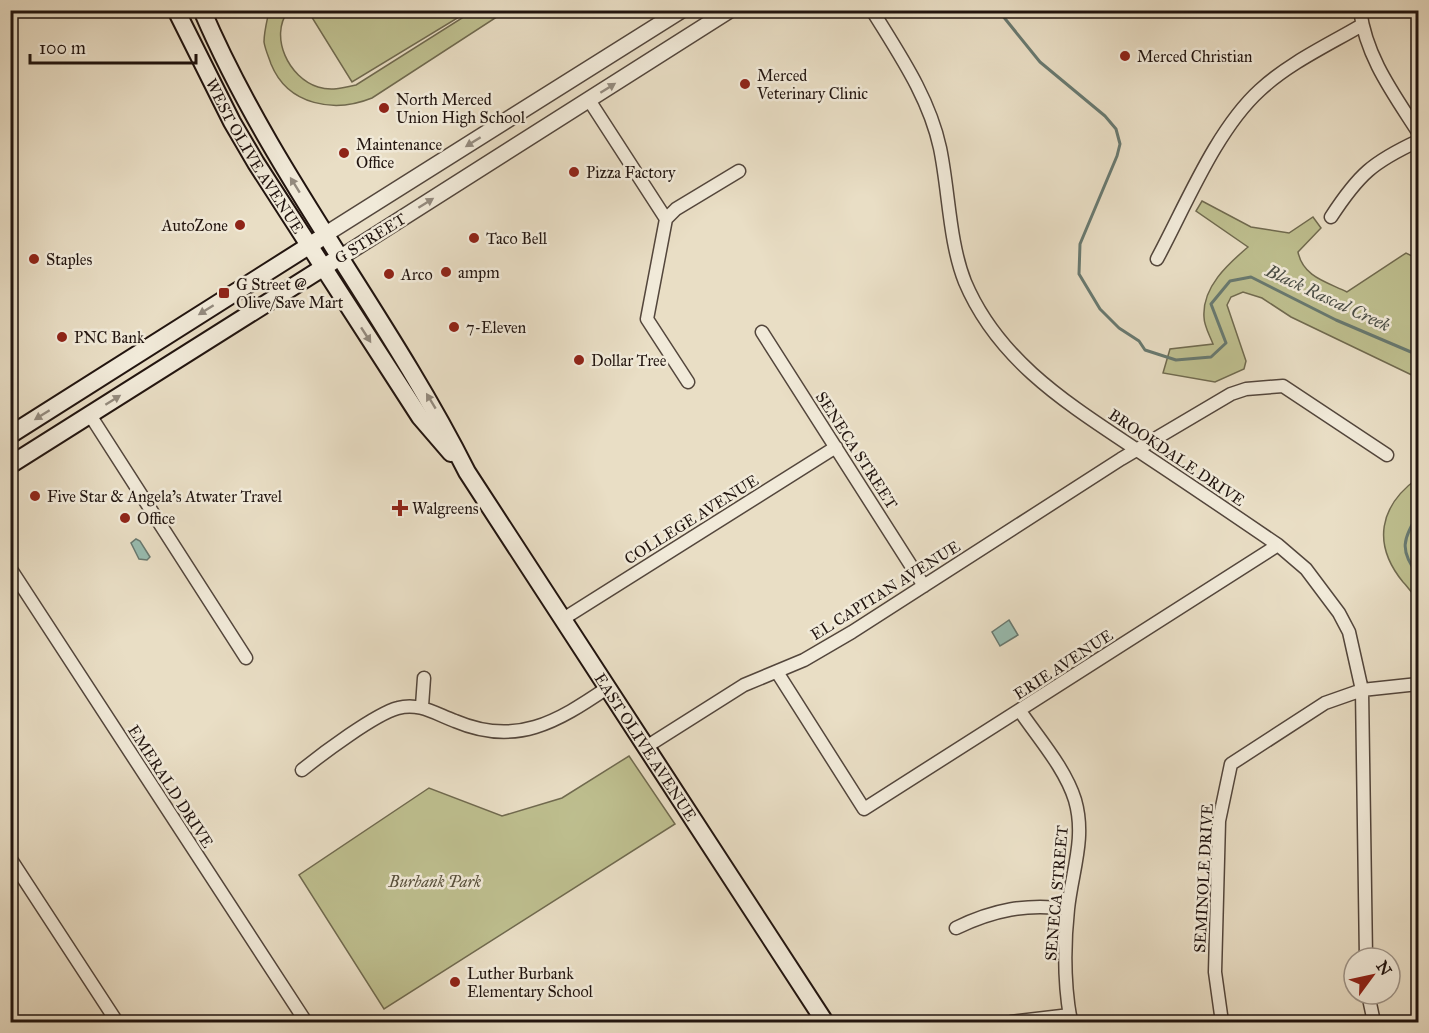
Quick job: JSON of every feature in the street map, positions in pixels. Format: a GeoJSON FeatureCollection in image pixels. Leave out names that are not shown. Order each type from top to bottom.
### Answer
{"type":"FeatureCollection","features":[{"type":"Feature","properties":{"kind":"main road","name":"WEST OLIVE AVENUE"},"geometry":{"type":"LineString","coordinates":[[202,10],[252,114],[341,256]]}},
{"type":"Feature","properties":{"kind":"main road","name":"WEST OLIVE AVENUE"},"geometry":{"type":"LineString","coordinates":[[179,17],[232,122],[323,268]]}},
{"type":"Feature","properties":{"kind":"main road"},"geometry":{"type":"LineString","coordinates":[[179,17],[197,28],[216,63],[229,70]]}},
{"type":"Feature","properties":{"kind":"main road","name":"G STREET"},"geometry":{"type":"LineString","coordinates":[[10,435],[326,234]]}},
{"type":"Feature","properties":{"kind":"main road","name":"G STREET"},"geometry":{"type":"LineString","coordinates":[[10,465],[341,256]]}},
{"type":"Feature","properties":{"kind":"main road","name":"EAST OLIVE AVENUE"},"geometry":{"type":"LineString","coordinates":[[341,256],[435,408],[467,472],[825,1023]]}},
{"type":"Feature","properties":{"kind":"main road","name":"EAST OLIVE AVENUE"},"geometry":{"type":"LineString","coordinates":[[323,268],[420,417],[467,472]]}},
{"type":"Feature","properties":{"kind":"street","name":"G STREET"},"geometry":{"type":"LineString","coordinates":[[326,234],[682,10]]}},
{"type":"Feature","properties":{"kind":"street","name":"G STREET"},"geometry":{"type":"LineString","coordinates":[[341,256],[730,10]]}},
{"type":"Feature","properties":{"kind":"street","name":"BROOKDALE DRIVE"},"geometry":{"type":"LineString","coordinates":[[872,10],[904,61],[928,107],[940,147],[960,264],[965,281],[995,335],[1037,380],[1278,545],[1306,568],[1339,613],[1349,632],[1362,690],[1365,946]]}},
{"type":"Feature","properties":{"kind":"street"},"geometry":{"type":"LineString","coordinates":[[1360,10],[1362,26],[1377,66],[1419,132]]}},
{"type":"Feature","properties":{"kind":"street"},"geometry":{"type":"LineString","coordinates":[[1158,259],[1228,125],[1244,106],[1282,73],[1362,26]]}},
{"type":"Feature","properties":{"kind":"street"},"geometry":{"type":"LineString","coordinates":[[575,78],[666,219]]}},
{"type":"Feature","properties":{"kind":"street"},"geometry":{"type":"LineString","coordinates":[[1331,217],[1365,172],[1382,158],[1419,141]]}},
{"type":"Feature","properties":{"kind":"street"},"geometry":{"type":"LineString","coordinates":[[687,382],[647,319],[666,219],[676,209],[739,171]]}},
{"type":"Feature","properties":{"kind":"street","name":"SENECA STREET"},"geometry":{"type":"LineString","coordinates":[[762,332],[924,586]]}},
{"type":"Feature","properties":{"kind":"street","name":"EL CAPITAN AVENUE"},"geometry":{"type":"LineString","coordinates":[[646,747],[744,685],[804,660],[1137,450],[1231,394],[1246,389],[1283,386],[1387,455]]}},
{"type":"Feature","properties":{"kind":"street"},"geometry":{"type":"LineString","coordinates":[[90,415],[246,657]]}},
{"type":"Feature","properties":{"kind":"street","name":"COLLEGE AVENUE"},"geometry":{"type":"LineString","coordinates":[[562,619],[836,447]]}},
{"type":"Feature","properties":{"kind":"street","name":"ERIE AVENUE"},"geometry":{"type":"LineString","coordinates":[[777,672],[864,809],[1278,545]]}},
{"type":"Feature","properties":{"kind":"street","name":"EMERALD DRIVE"},"geometry":{"type":"LineString","coordinates":[[10,568],[306,1023]]}},
{"type":"Feature","properties":{"kind":"street"},"geometry":{"type":"LineString","coordinates":[[422,706],[423,678]]}},
{"type":"Feature","properties":{"kind":"street","name":"SEMINOLE DRIVE"},"geometry":{"type":"LineString","coordinates":[[1222,1023],[1215,972],[1219,821],[1231,764],[1310,711],[1362,690],[1419,684]]}},
{"type":"Feature","properties":{"kind":"street"},"geometry":{"type":"LineString","coordinates":[[302,770],[325,752],[399,707],[422,706],[477,729],[491,732],[527,730],[566,716],[608,688]]}},
{"type":"Feature","properties":{"kind":"street","name":"SENECA STREET"},"geometry":{"type":"LineString","coordinates":[[1020,711],[1063,774],[1079,816],[1078,855],[1068,909],[1065,961],[1070,1019]]}},
{"type":"Feature","properties":{"kind":"street"},"geometry":{"type":"LineString","coordinates":[[10,858],[117,1023]]}},
{"type":"Feature","properties":{"kind":"street"},"geometry":{"type":"LineString","coordinates":[[956,928],[977,918],[1014,908],[1045,906],[1068,909]]}},
{"type":"Feature","properties":{"kind":"street"},"geometry":{"type":"LineString","coordinates":[[1370,1006],[1374,1023]]}},
{"type":"Feature","properties":{"kind":"street"},"geometry":{"type":"LineString","coordinates":[[1011,1023],[1070,1019]]}},
{"type":"Feature","properties":{"kind":"green space"},"geometry":{"type":"Polygon","coordinates":[[[269,11],[288,11],[283,21],[281,44],[291,66],[298,75],[318,87],[332,89],[356,85],[473,11],[506,11],[372,98],[358,103],[328,105],[301,97],[279,78],[271,64],[264,42],[269,11]]]}},
{"type":"Feature","properties":{"kind":"green space"},"geometry":{"type":"Polygon","coordinates":[[[308,11],[469,11],[352,82],[308,11]]]}},
{"type":"Feature","properties":{"kind":"green space"},"geometry":{"type":"Polygon","coordinates":[[[1202,201],[1251,227],[1289,233],[1313,217],[1321,228],[1298,252],[1301,260],[1310,273],[1317,278],[1347,292],[1406,253],[1418,259],[1418,378],[1291,317],[1262,298],[1243,292],[1231,297],[1227,305],[1246,361],[1244,369],[1215,382],[1163,373],[1170,349],[1213,344],[1204,320],[1207,296],[1218,277],[1248,247],[1196,211],[1202,201]]]}},
{"type":"Feature","properties":{"kind":"green space"},"geometry":{"type":"Polygon","coordinates":[[[1418,478],[1418,599],[1393,568],[1384,540],[1384,526],[1395,501],[1418,478]]]}},
{"type":"Feature","properties":{"kind":"green space","name":"Burbank Park"},"geometry":{"type":"Polygon","coordinates":[[[629,756],[675,824],[384,1009],[299,875],[429,788],[502,816],[562,798],[629,756]]]}},
{"type":"Feature","properties":{"kind":"water"},"geometry":{"type":"Polygon","coordinates":[[[136,539],[140,541],[150,557],[147,560],[139,559],[131,543],[136,539]]]}},
{"type":"Feature","properties":{"kind":"water"},"geometry":{"type":"Polygon","coordinates":[[[1009,620],[1018,635],[1000,646],[992,632],[1009,620]]]}},
{"type":"Feature","properties":{"kind":"waterway","name":"Black Rascal Creek"},"geometry":{"type":"LineString","coordinates":[[998,10],[1040,62],[1105,116],[1116,129],[1120,144],[1117,156],[1080,244],[1079,274],[1100,309],[1119,328],[1139,341],[1145,350],[1176,360],[1211,357],[1226,343],[1211,304],[1230,281],[1251,277],[1336,320],[1418,355]]}},
{"type":"Feature","properties":{"kind":"waterway","name":"Black Rascal Creek"},"geometry":{"type":"LineString","coordinates":[[1418,514],[1409,530],[1405,544],[1408,558],[1418,575]]}},
{"type":"Feature","properties":{"kind":"place","name":"Merced Christian"},"geometry":{"type":"Point","coordinates":[1125,56]}},
{"type":"Feature","properties":{"kind":"place","name":"Merced Veterinary Clinic"},"geometry":{"type":"Point","coordinates":[745,84]}},
{"type":"Feature","properties":{"kind":"place","name":"North Merced Union High School"},"geometry":{"type":"Point","coordinates":[384,108]}},
{"type":"Feature","properties":{"kind":"place","name":"Maintenance Office"},"geometry":{"type":"Point","coordinates":[344,153]}},
{"type":"Feature","properties":{"kind":"place","name":"Pizza Factory"},"geometry":{"type":"Point","coordinates":[574,172]}},
{"type":"Feature","properties":{"kind":"place","name":"AutoZone"},"geometry":{"type":"Point","coordinates":[240,225]}},
{"type":"Feature","properties":{"kind":"place","name":"Taco Bell"},"geometry":{"type":"Point","coordinates":[474,238]}},
{"type":"Feature","properties":{"kind":"place","name":"Staples"},"geometry":{"type":"Point","coordinates":[34,259]}},
{"type":"Feature","properties":{"kind":"place","name":"ampm"},"geometry":{"type":"Point","coordinates":[446,272]}},
{"type":"Feature","properties":{"kind":"place","name":"Arco"},"geometry":{"type":"Point","coordinates":[389,274]}},
{"type":"Feature","properties":{"kind":"place","name":"G Street @ Olive/Save Mart"},"geometry":{"type":"Point","coordinates":[224,293]}},
{"type":"Feature","properties":{"kind":"place","name":"7-Eleven"},"geometry":{"type":"Point","coordinates":[454,327]}},
{"type":"Feature","properties":{"kind":"place","name":"PNC Bank"},"geometry":{"type":"Point","coordinates":[62,337]}},
{"type":"Feature","properties":{"kind":"place","name":"Dollar Tree"},"geometry":{"type":"Point","coordinates":[579,360]}},
{"type":"Feature","properties":{"kind":"place","name":"Five Star & Angela's Atwater Travel"},"geometry":{"type":"Point","coordinates":[35,496]}},
{"type":"Feature","properties":{"kind":"place","name":"Walgreens"},"geometry":{"type":"Point","coordinates":[400,508]}},
{"type":"Feature","properties":{"kind":"place","name":"Office"},"geometry":{"type":"Point","coordinates":[125,518]}},
{"type":"Feature","properties":{"kind":"place","name":"Luther Burbank Elementary School"},"geometry":{"type":"Point","coordinates":[455,982]}}]}
